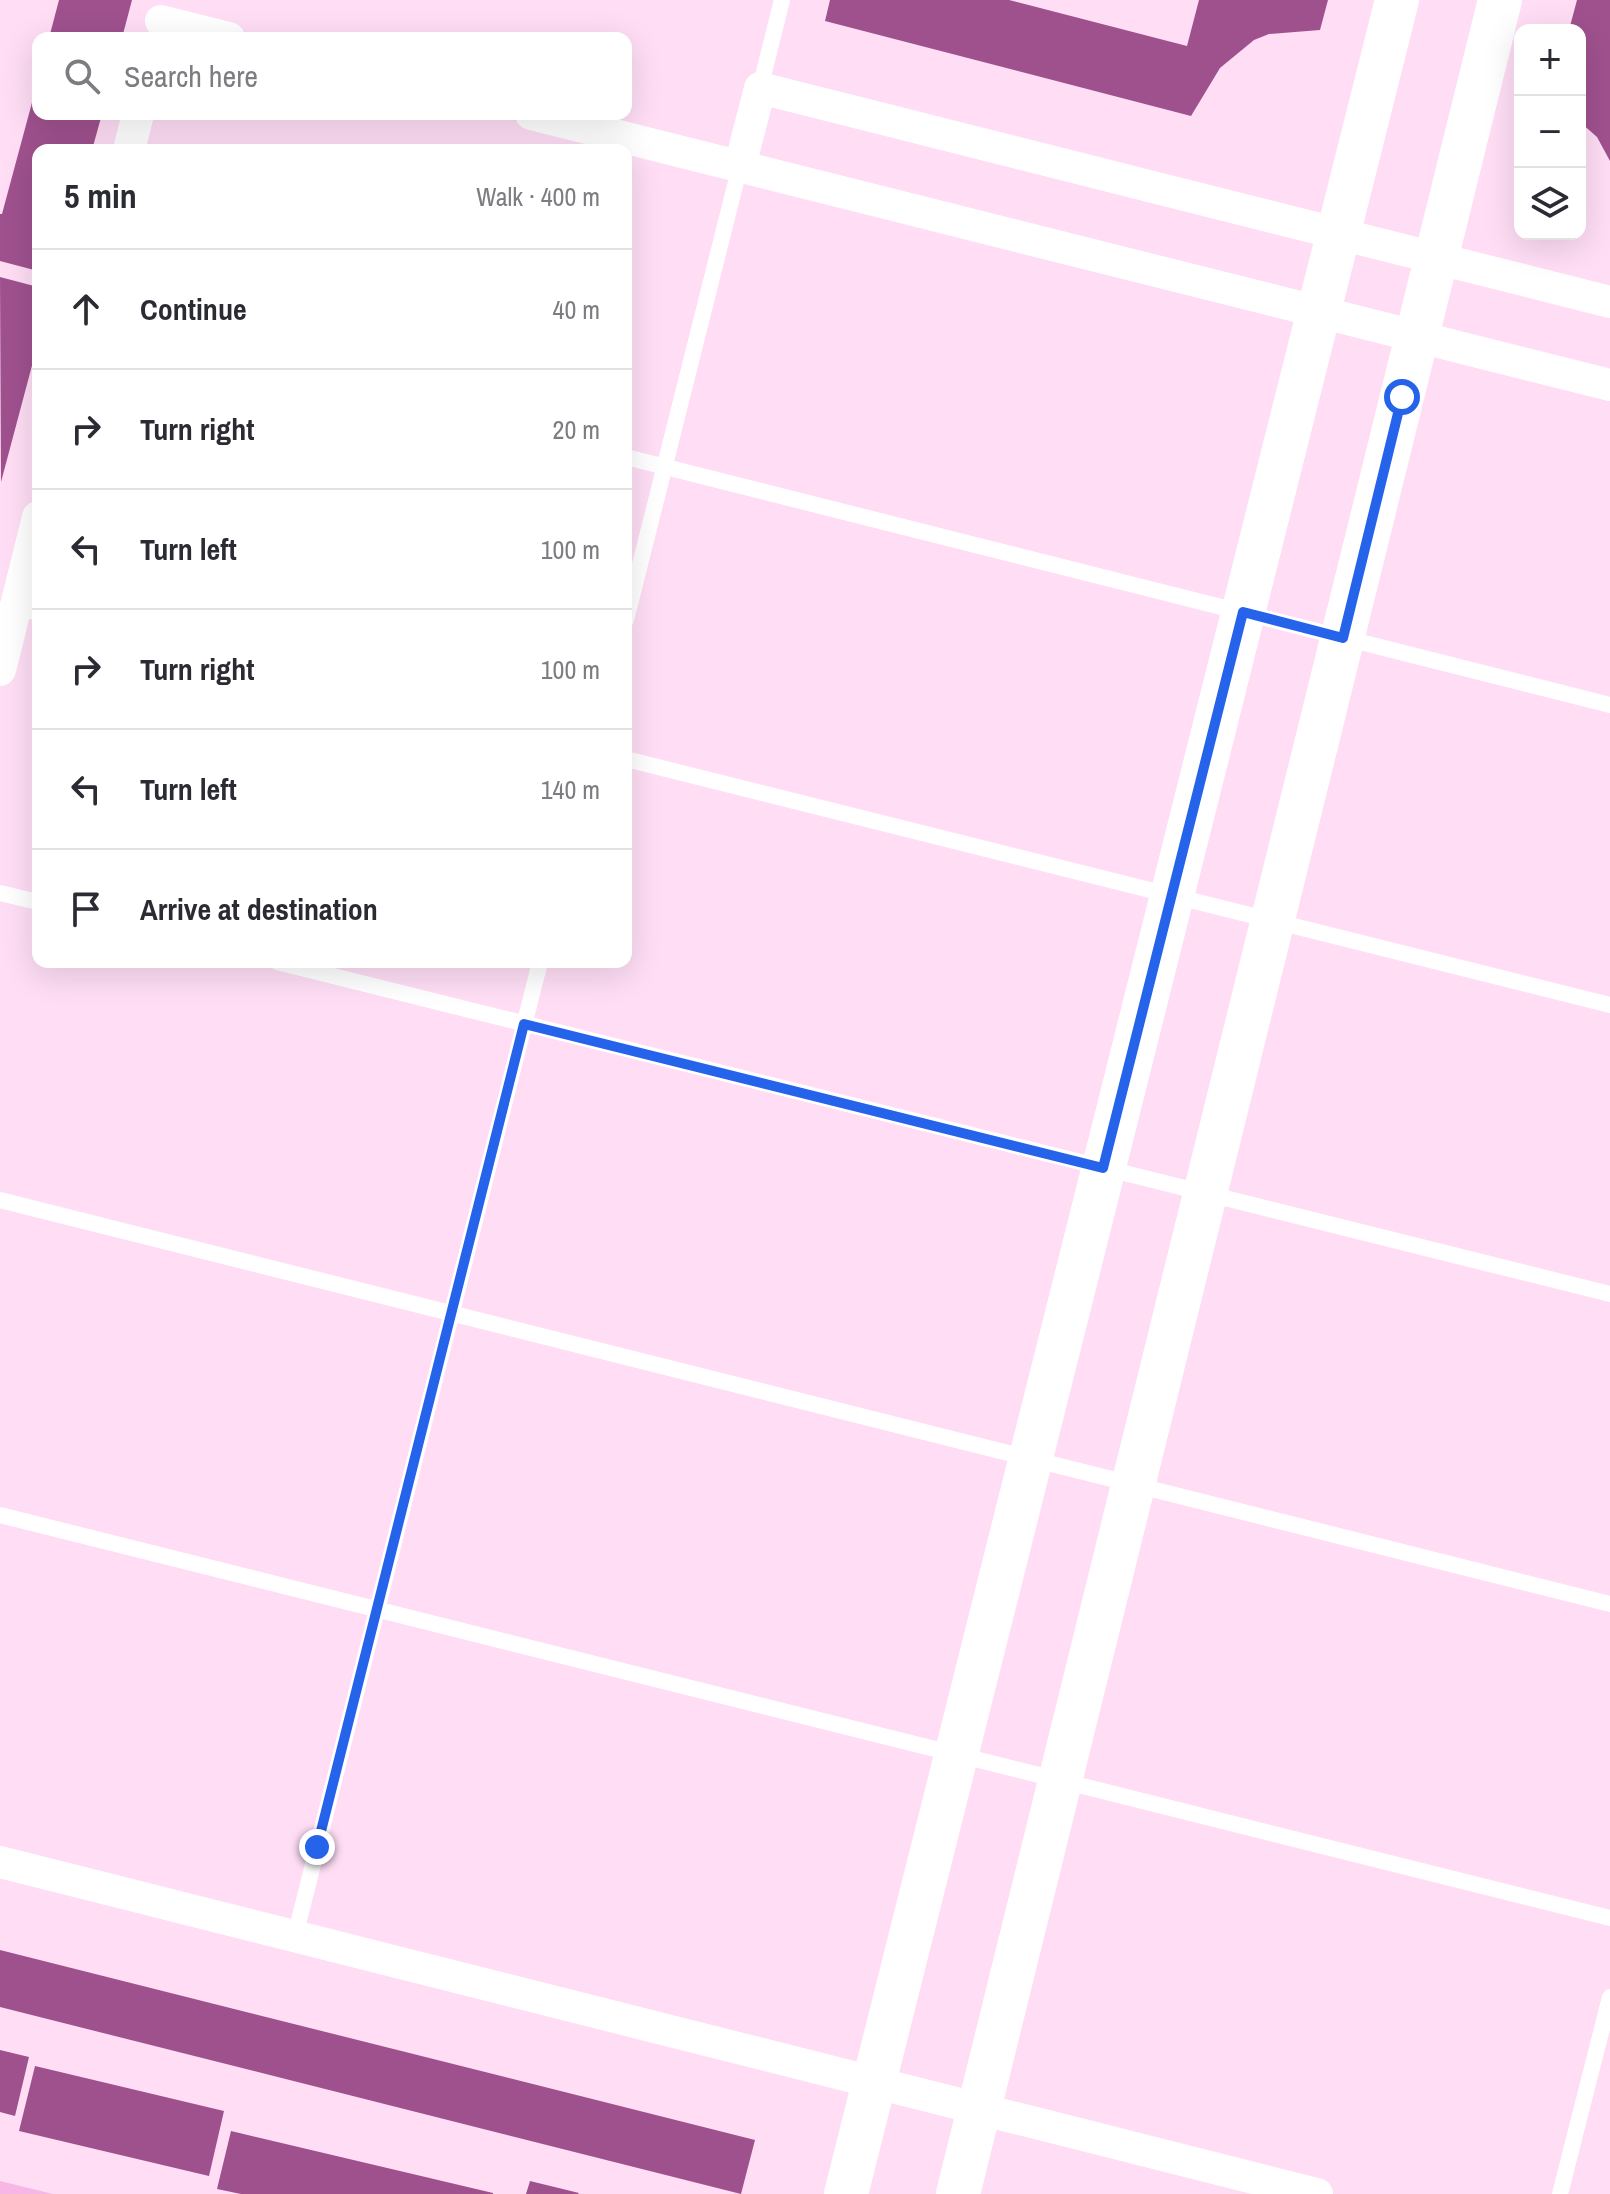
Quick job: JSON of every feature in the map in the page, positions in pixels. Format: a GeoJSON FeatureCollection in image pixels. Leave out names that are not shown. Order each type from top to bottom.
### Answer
{"type":"FeatureCollection","features":[{"type":"Feature","properties":{"kind":"street"},"geometry":{"type":"LineString","coordinates":[[846,2194],[1397,0]]}},
{"type":"Feature","properties":{"kind":"street"},"geometry":{"type":"LineString","coordinates":[[958,2194],[1500,0]]}},
{"type":"Feature","properties":{"kind":"street"},"geometry":{"type":"LineString","coordinates":[[162,20],[207,32]]}},
{"type":"Feature","properties":{"kind":"street"},"geometry":{"type":"LineString","coordinates":[[740,166],[760,88],[1610,302]]}},
{"type":"Feature","properties":{"kind":"street"},"geometry":{"type":"LineString","coordinates":[[130,144],[136,120]]}},
{"type":"Feature","properties":{"kind":"street"},"geometry":{"type":"LineString","coordinates":[[555,120],[1610,385]]}},
{"type":"Feature","properties":{"kind":"street"},"geometry":{"type":"LineString","coordinates":[[0,670],[27,610],[32,568]]}},
{"type":"Feature","properties":{"kind":"street"},"geometry":{"type":"LineString","coordinates":[[0,1862],[1317,2194]]}},
{"type":"Feature","properties":{"kind":"lane"},"geometry":{"type":"LineString","coordinates":[[760,88],[782,0]]}},
{"type":"Feature","properties":{"kind":"lane"},"geometry":{"type":"LineString","coordinates":[[632,596],[740,166]]}},
{"type":"Feature","properties":{"kind":"lane"},"geometry":{"type":"LineString","coordinates":[[632,459],[1610,705]]}},
{"type":"Feature","properties":{"kind":"lane"},"geometry":{"type":"LineString","coordinates":[[632,761],[1610,1005]]}},
{"type":"Feature","properties":{"kind":"lane"},"geometry":{"type":"LineString","coordinates":[[0,893],[32,901]]}},
{"type":"Feature","properties":{"kind":"lane"},"geometry":{"type":"LineString","coordinates":[[301,968],[1610,1294]]}},
{"type":"Feature","properties":{"kind":"lane"},"geometry":{"type":"LineString","coordinates":[[295,1936],[538,968]]}},
{"type":"Feature","properties":{"kind":"lane"},"geometry":{"type":"LineString","coordinates":[[0,1200],[1610,1604]]}},
{"type":"Feature","properties":{"kind":"lane"},"geometry":{"type":"LineString","coordinates":[[0,1515],[1610,1918]]}},
{"type":"Feature","properties":{"kind":"lane"},"geometry":{"type":"LineString","coordinates":[[1560,2194],[1610,1997]]}},
{"type":"Feature","properties":{"kind":"shaded area"},"geometry":{"type":"Polygon","coordinates":[[[0,2181],[53,2194],[0,2194],[0,2181]]]}},
{"type":"Feature","properties":{"kind":"building"},"geometry":{"type":"Polygon","coordinates":[[[59,0],[132,0],[124,32],[51,32],[59,0]]]}},
{"type":"Feature","properties":{"kind":"building"},"geometry":{"type":"Polygon","coordinates":[[[830,0],[1009,0],[1187,46],[1199,0],[1328,0],[1320,30],[1269,34],[1254,40],[1220,68],[1191,116],[825,21],[830,0]]]}},
{"type":"Feature","properties":{"kind":"building"},"geometry":{"type":"Polygon","coordinates":[[[1577,0],[1610,0],[1610,161],[1597,137],[1586,127],[1586,24],[1571,24],[1577,0]]]}},
{"type":"Feature","properties":{"kind":"building"},"geometry":{"type":"Polygon","coordinates":[[[32,103],[32,120],[100,120],[94,144],[32,144],[32,269],[0,261],[2,214],[32,103]]]}},
{"type":"Feature","properties":{"kind":"building"},"geometry":{"type":"Polygon","coordinates":[[[0,277],[32,285],[32,366],[1,482],[0,277]]]}},
{"type":"Feature","properties":{"kind":"building"},"geometry":{"type":"Polygon","coordinates":[[[0,1950],[755,2140],[741,2194],[0,2007],[0,1950]]]}},
{"type":"Feature","properties":{"kind":"building"},"geometry":{"type":"Polygon","coordinates":[[[0,2050],[29,2057],[15,2116],[0,2112],[0,2050]]]}},
{"type":"Feature","properties":{"kind":"building"},"geometry":{"type":"Polygon","coordinates":[[[35,2066],[224,2111],[209,2176],[19,2131],[35,2066]]]}},
{"type":"Feature","properties":{"kind":"building"},"geometry":{"type":"Polygon","coordinates":[[[231,2131],[493,2194],[241,2194],[217,2189],[231,2131]]]}},
{"type":"Feature","properties":{"kind":"building"},"geometry":{"type":"Polygon","coordinates":[[[530,2181],[579,2193],[526,2194],[530,2181]]]}},
{"type":"Feature","properties":{"kind":"route"},"geometry":{"type":"LineString","coordinates":[[317,1847],[524,1024],[1103,1168],[1243,612],[1343,638],[1402,397]]}}]}
